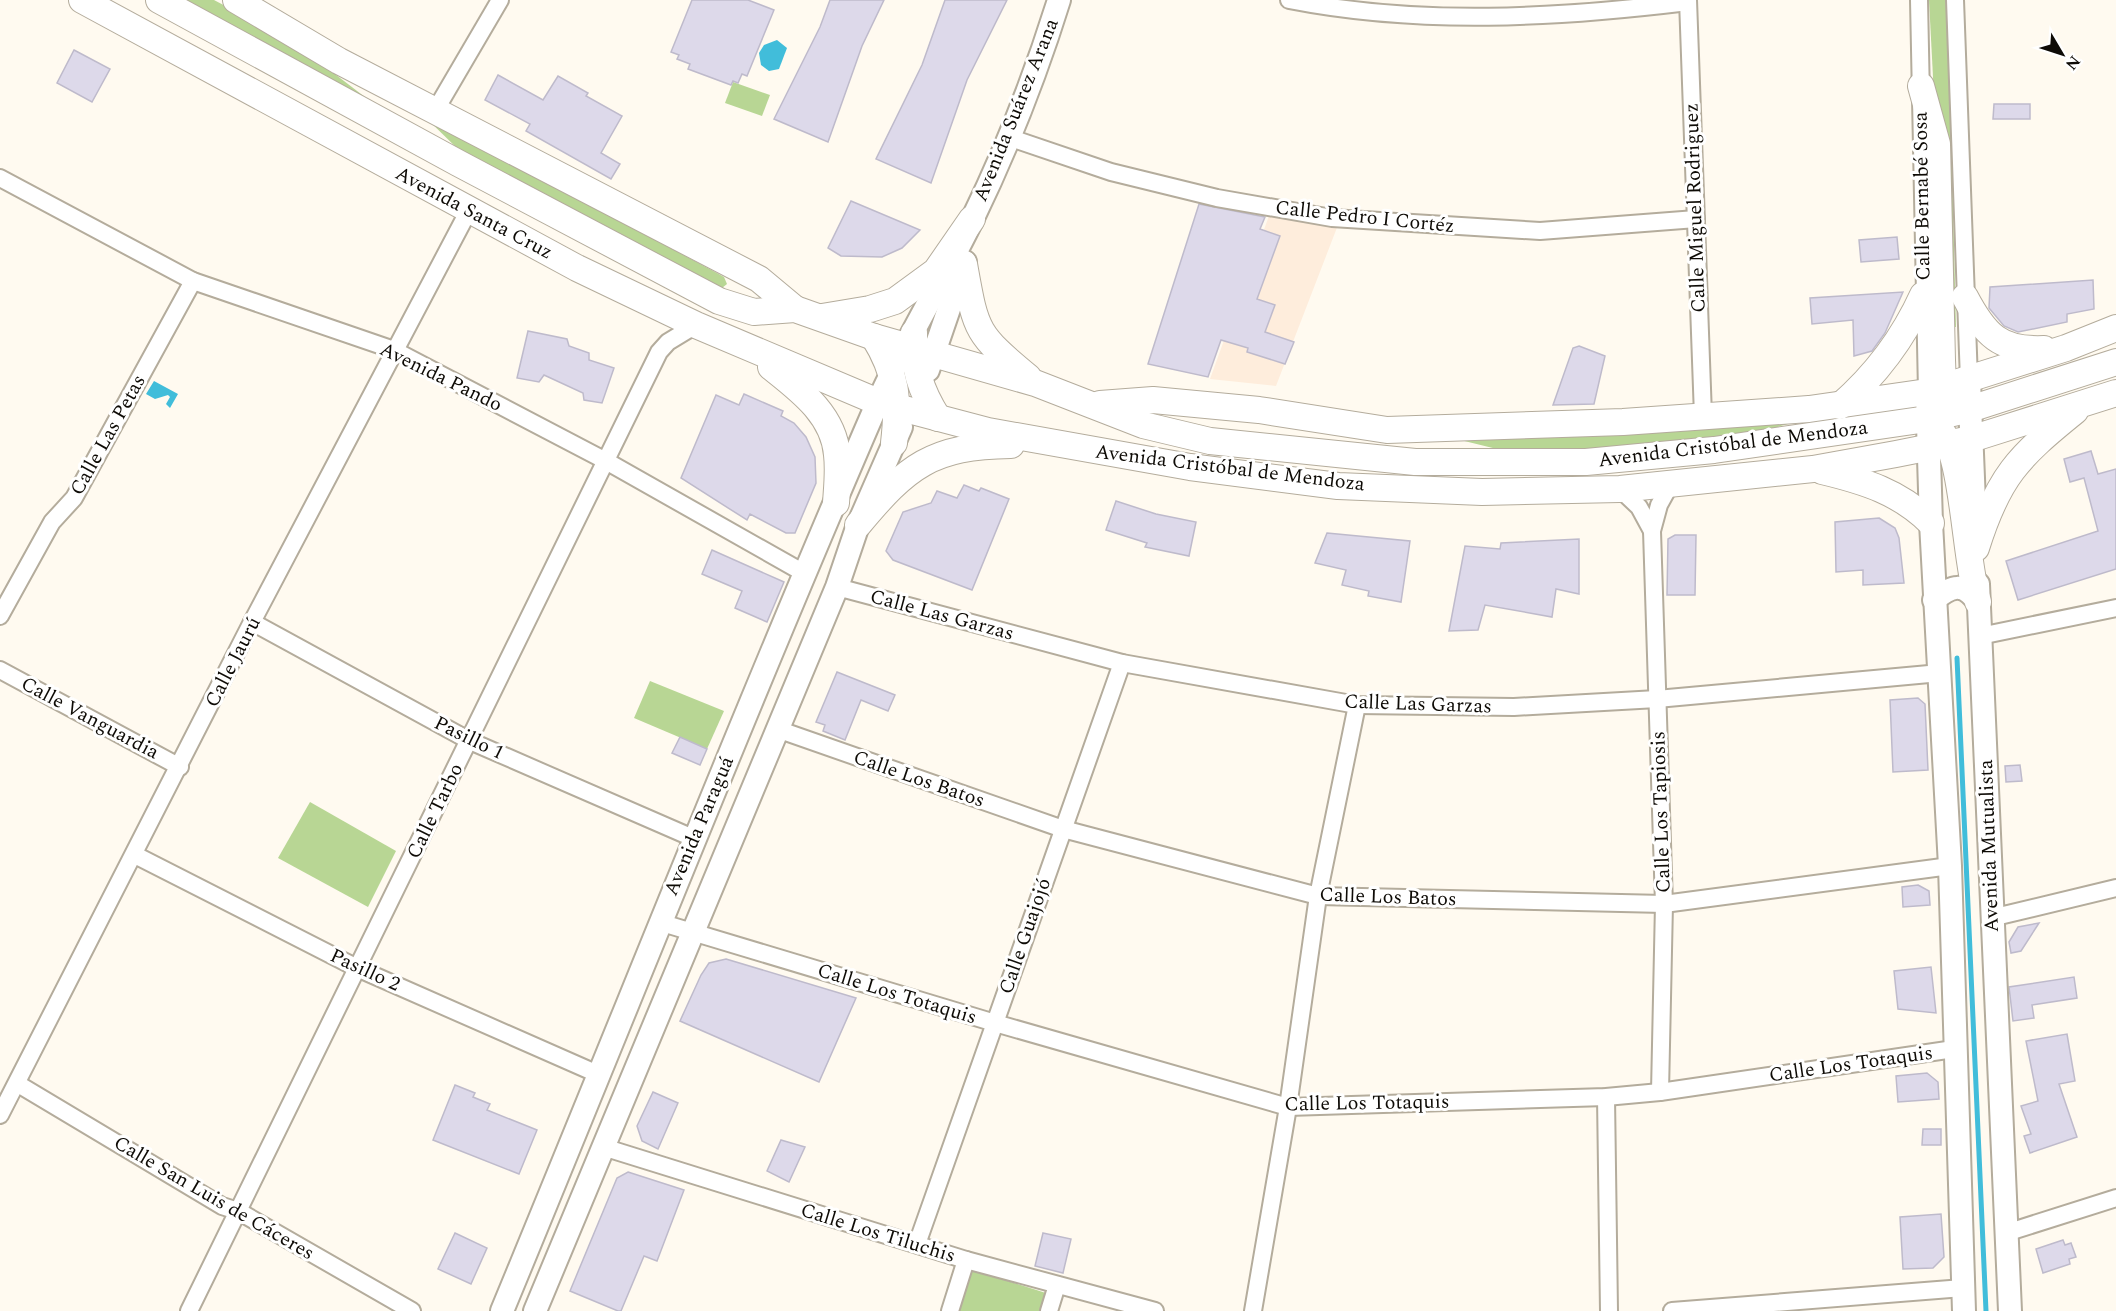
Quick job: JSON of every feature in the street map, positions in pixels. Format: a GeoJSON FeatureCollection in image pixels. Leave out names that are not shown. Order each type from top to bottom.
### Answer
{"type":"FeatureCollection","features":[{"type":"Feature","properties":{"kind":"main road","name":"Avenida Santa Cruz"},"geometry":{"type":"LineString","coordinates":[[82,0],[577,268],[696,325],[895,407]]}},
{"type":"Feature","properties":{"kind":"main road","name":"Avenida Santa Cruz"},"geometry":{"type":"LineString","coordinates":[[159,0],[718,301],[754,312],[795,309]]}},
{"type":"Feature","properties":{"kind":"main road","name":"Avenida Santa Cruz"},"geometry":{"type":"LineString","coordinates":[[236,0],[339,61],[759,279],[795,309],[874,337],[917,344]]}},
{"type":"Feature","properties":{"kind":"main road","name":"Avenida Suárez Arana"},"geometry":{"type":"LineString","coordinates":[[917,344],[1008,137],[1059,0]]}},
{"type":"Feature","properties":{"kind":"main road"},"geometry":{"type":"LineString","coordinates":[[339,61],[458,163]]}},
{"type":"Feature","properties":{"kind":"main road"},"geometry":{"type":"LineString","coordinates":[[1921,86],[1937,144],[1935,389],[1928,419]]}},
{"type":"Feature","properties":{"kind":"main road"},"geometry":{"type":"LineString","coordinates":[[819,317],[870,309],[895,301],[936,270],[972,219]]}},
{"type":"Feature","properties":{"kind":"main road","name":"Avenida Suárez Arana"},"geometry":{"type":"LineString","coordinates":[[917,344],[964,264],[972,219]]}},
{"type":"Feature","properties":{"kind":"main road"},"geometry":{"type":"LineString","coordinates":[[964,264],[973,317],[983,338],[1035,383]]}},
{"type":"Feature","properties":{"kind":"main road"},"geometry":{"type":"LineString","coordinates":[[1839,406],[1861,388],[1898,344],[1923,295]]}},
{"type":"Feature","properties":{"kind":"main road"},"geometry":{"type":"LineString","coordinates":[[1965,297],[1988,333],[2004,344],[2030,350],[2066,348]]}},
{"type":"Feature","properties":{"kind":"main road","name":"Avenida Cristóbal de Mendoza"},"geometry":{"type":"LineString","coordinates":[[1097,405],[1153,400],[1259,410],[1387,430],[1623,422],[1839,406],[1935,389],[1969,380],[2066,348],[2116,328]]}},
{"type":"Feature","properties":{"kind":"main road"},"geometry":{"type":"LineString","coordinates":[[874,337],[889,362],[892,374],[895,407],[894,443]]}},
{"type":"Feature","properties":{"kind":"main road"},"geometry":{"type":"LineString","coordinates":[[743,344],[800,391],[829,425],[837,454],[836,503]]}},
{"type":"Feature","properties":{"kind":"main road"},"geometry":{"type":"LineString","coordinates":[[892,374],[917,344]]}},
{"type":"Feature","properties":{"kind":"main road"},"geometry":{"type":"LineString","coordinates":[[917,344],[921,386],[938,418]]}},
{"type":"Feature","properties":{"kind":"main road","name":"Avenida Cristóbal de Mendoza"},"geometry":{"type":"LineString","coordinates":[[917,344],[1035,383],[1143,424],[1210,441],[1415,462],[1597,461],[1714,450],[1928,419]]}},
{"type":"Feature","properties":{"kind":"main road","name":"Avenida Cristóbal de Mendoza"},"geometry":{"type":"LineString","coordinates":[[1962,431],[2116,362]]}},
{"type":"Feature","properties":{"kind":"main road","name":"Avenida Mutualista"},"geometry":{"type":"LineString","coordinates":[[1964,1311],[1950,866],[1930,523],[1962,431],[1969,380]]}},
{"type":"Feature","properties":{"kind":"main road","name":"Avenida Paraguá"},"geometry":{"type":"LineString","coordinates":[[502,1311],[600,1075],[693,838],[804,573],[836,503],[895,407],[921,386]]}},
{"type":"Feature","properties":{"kind":"main road"},"geometry":{"type":"LineString","coordinates":[[1935,389],[1962,431],[1955,466],[1971,579],[1978,602]]}},
{"type":"Feature","properties":{"kind":"main road","name":"Avenida Cristóbal de Mendoza"},"geometry":{"type":"LineString","coordinates":[[895,407],[1059,445],[1190,466],[1338,486],[1482,492],[1620,489],[1813,469],[2116,393]]}},
{"type":"Feature","properties":{"kind":"main road"},"geometry":{"type":"LineString","coordinates":[[1976,548],[1989,507],[2003,480],[2041,439],[2088,401]]}},
{"type":"Feature","properties":{"kind":"main road"},"geometry":{"type":"LineString","coordinates":[[1869,402],[1907,409],[1962,431]]}},
{"type":"Feature","properties":{"kind":"main road"},"geometry":{"type":"LineString","coordinates":[[1387,430],[1486,463]]}},
{"type":"Feature","properties":{"kind":"main road","name":"Avenida Mutualista"},"geometry":{"type":"LineString","coordinates":[[1962,431],[1976,548],[2010,1311]]}},
{"type":"Feature","properties":{"kind":"main road","name":"Avenida Paraguá"},"geometry":{"type":"LineString","coordinates":[[535,1311],[837,587],[858,525],[894,443]]}},
{"type":"Feature","properties":{"kind":"main road"},"geometry":{"type":"LineString","coordinates":[[858,525],[893,484],[920,465],[947,452],[985,446],[1059,445]]}},
{"type":"Feature","properties":{"kind":"main road"},"geometry":{"type":"LineString","coordinates":[[1813,469],[1897,495],[1914,506],[1930,523]]}},
{"type":"Feature","properties":{"kind":"main road"},"geometry":{"type":"LineString","coordinates":[[1934,600],[1952,587],[1960,586],[1978,602]]}},
{"type":"Feature","properties":{"kind":"street"},"geometry":{"type":"LineString","coordinates":[[435,111],[500,0]]}},
{"type":"Feature","properties":{"kind":"street"},"geometry":{"type":"LineString","coordinates":[[1289,0],[1323,7],[1410,15],[1491,16],[1586,14],[1688,1]]}},
{"type":"Feature","properties":{"kind":"street","name":"Calle Bernabé Sosa"},"geometry":{"type":"LineString","coordinates":[[1919,0],[1923,295],[1935,389]]}},
{"type":"Feature","properties":{"kind":"street","name":"Calle Bernabé Sosa"},"geometry":{"type":"LineString","coordinates":[[1955,0],[1969,380]]}},
{"type":"Feature","properties":{"kind":"street","name":"Calle Miguel Rodriguez"},"geometry":{"type":"LineString","coordinates":[[1688,1],[1703,416]]}},
{"type":"Feature","properties":{"kind":"street","name":"Calle Pedro I Cortéz"},"geometry":{"type":"LineString","coordinates":[[1008,137],[1111,172],[1217,198],[1332,218],[1540,231],[1696,219]]}},
{"type":"Feature","properties":{"kind":"street","name":"Avenida Pando"},"geometry":{"type":"LineString","coordinates":[[0,178],[193,281],[394,350],[606,461],[804,573]]}},
{"type":"Feature","properties":{"kind":"street","name":"Calle Jaurú"},"geometry":{"type":"LineString","coordinates":[[0,1115],[18,1084],[252,622],[469,210]]}},
{"type":"Feature","properties":{"kind":"street","name":"Calle Las Petas"},"geometry":{"type":"LineString","coordinates":[[0,616],[52,522],[74,498],[193,281]]}},
{"type":"Feature","properties":{"kind":"street","name":"Calle Tarbo"},"geometry":{"type":"LineString","coordinates":[[189,1311],[659,352],[668,342],[696,325]]}},
{"type":"Feature","properties":{"kind":"street","name":"Calle Los Tapiosis"},"geometry":{"type":"LineString","coordinates":[[1659,1092],[1664,904],[1652,531],[1659,505],[1671,485]]}},
{"type":"Feature","properties":{"kind":"street","name":"Calle Los Tapiosis"},"geometry":{"type":"LineString","coordinates":[[1620,489],[1640,507],[1652,531]]}},
{"type":"Feature","properties":{"kind":"street","name":"Calle Las Garzas"},"geometry":{"type":"LineString","coordinates":[[837,587],[1122,663],[1358,705],[1514,707],[1658,699],[1940,673]]}},
{"type":"Feature","properties":{"kind":"street"},"geometry":{"type":"LineString","coordinates":[[1980,636],[2116,608]]}},
{"type":"Feature","properties":{"kind":"street","name":"Pasillo 1"},"geometry":{"type":"LineString","coordinates":[[252,622],[470,741],[693,838]]}},
{"type":"Feature","properties":{"kind":"street","name":"Calle Guajojó"},"geometry":{"type":"LineString","coordinates":[[916,1244],[1122,663]]}},
{"type":"Feature","properties":{"kind":"street","name":"Calle Vanguardia"},"geometry":{"type":"LineString","coordinates":[[0,670],[180,767]]}},
{"type":"Feature","properties":{"kind":"street"},"geometry":{"type":"LineString","coordinates":[[1253,1311],[1288,1107],[1318,896],[1358,705]]}},
{"type":"Feature","properties":{"kind":"street","name":"Calle Los Batos"},"geometry":{"type":"LineString","coordinates":[[777,729],[1063,829],[1318,896],[1664,904],[1950,866]]}},
{"type":"Feature","properties":{"kind":"street","name":"Pasillo 2"},"geometry":{"type":"LineString","coordinates":[[135,855],[357,968],[600,1075]]}},
{"type":"Feature","properties":{"kind":"street"},"geometry":{"type":"LineString","coordinates":[[1991,918],[2116,888]]}},
{"type":"Feature","properties":{"kind":"street","name":"Calle Los Totaquis"},"geometry":{"type":"LineString","coordinates":[[659,922],[994,1023],[1288,1107],[1606,1097],[1659,1092],[1954,1049]]}},
{"type":"Feature","properties":{"kind":"street","name":"Calle San Luis de Cáceres"},"geometry":{"type":"LineString","coordinates":[[18,1084],[222,1206],[238,1211],[412,1311]]}},
{"type":"Feature","properties":{"kind":"street"},"geometry":{"type":"LineString","coordinates":[[1606,1097],[1609,1311]]}},
{"type":"Feature","properties":{"kind":"street","name":"Calle Los Tiluchis"},"geometry":{"type":"LineString","coordinates":[[603,1147],[966,1260],[1155,1311]]}},
{"type":"Feature","properties":{"kind":"street"},"geometry":{"type":"LineString","coordinates":[[2006,1233],[2116,1198]]}},
{"type":"Feature","properties":{"kind":"street"},"geometry":{"type":"LineString","coordinates":[[950,1311],[966,1260]]}},
{"type":"Feature","properties":{"kind":"street"},"geometry":{"type":"LineString","coordinates":[[1049,1311],[1057,1285]]}},
{"type":"Feature","properties":{"kind":"street"},"geometry":{"type":"LineString","coordinates":[[1672,1311],[1963,1288]]}},
{"type":"Feature","properties":{"kind":"shaded area"},"geometry":{"type":"Polygon","coordinates":[[[1270,213],[1338,225],[1276,386],[1210,379],[1270,213]]]}},
{"type":"Feature","properties":{"kind":"green space"},"geometry":{"type":"Polygon","coordinates":[[[174,0],[214,0],[293,42],[378,107],[174,0]]]}},
{"type":"Feature","properties":{"kind":"green space"},"geometry":{"type":"Polygon","coordinates":[[[1929,0],[1948,0],[1956,327],[1946,327],[1929,0]]]}},
{"type":"Feature","properties":{"kind":"green space"},"geometry":{"type":"Polygon","coordinates":[[[733,82],[770,95],[762,116],[725,103],[733,82]]]}},
{"type":"Feature","properties":{"kind":"green space"},"geometry":{"type":"Polygon","coordinates":[[[423,115],[717,273],[724,277],[727,284],[722,288],[712,284],[463,154],[423,115]]]}},
{"type":"Feature","properties":{"kind":"green space"},"geometry":{"type":"Polygon","coordinates":[[[1798,421],[1729,441],[1590,453],[1501,450],[1448,437],[1798,421]]]}},
{"type":"Feature","properties":{"kind":"green space"},"geometry":{"type":"Polygon","coordinates":[[[650,681],[724,711],[707,749],[634,718],[650,681]]]}},
{"type":"Feature","properties":{"kind":"green space"},"geometry":{"type":"Polygon","coordinates":[[[310,802],[396,851],[368,907],[278,858],[310,802]]]}},
{"type":"Feature","properties":{"kind":"green space"},"geometry":{"type":"Polygon","coordinates":[[[970,1269],[1049,1294],[1044,1311],[958,1311],[970,1269]]]}},
{"type":"Feature","properties":{"kind":"water"},"geometry":{"type":"Polygon","coordinates":[[[777,40],[787,48],[779,69],[769,71],[761,65],[759,53],[764,45],[777,40]]]}},
{"type":"Feature","properties":{"kind":"water"},"geometry":{"type":"Polygon","coordinates":[[[154,381],[178,394],[170,408],[166,404],[170,397],[168,395],[155,399],[146,394],[154,381]]]}},
{"type":"Feature","properties":{"kind":"building"},"geometry":{"type":"Polygon","coordinates":[[[692,0],[748,0],[774,10],[747,76],[742,74],[738,83],[733,81],[731,85],[688,69],[690,64],[677,59],[679,55],[671,52],[692,0]]]}},
{"type":"Feature","properties":{"kind":"building"},"geometry":{"type":"Polygon","coordinates":[[[830,0],[884,0],[862,46],[828,142],[774,119],[820,27],[830,0]]]}},
{"type":"Feature","properties":{"kind":"building"},"geometry":{"type":"Polygon","coordinates":[[[945,0],[1007,0],[967,80],[931,183],[876,159],[922,65],[945,0]]]}},
{"type":"Feature","properties":{"kind":"building"},"geometry":{"type":"Polygon","coordinates":[[[74,50],[110,69],[92,102],[57,83],[74,50]]]}},
{"type":"Feature","properties":{"kind":"building"},"geometry":{"type":"Polygon","coordinates":[[[498,75],[543,100],[558,76],[588,93],[586,96],[622,116],[601,153],[620,164],[611,179],[526,131],[530,124],[485,100],[498,75]]]}},
{"type":"Feature","properties":{"kind":"building"},"geometry":{"type":"Polygon","coordinates":[[[1994,104],[2030,104],[2030,119],[1993,119],[1994,104]]]}},
{"type":"Feature","properties":{"kind":"building"},"geometry":{"type":"Polygon","coordinates":[[[851,201],[920,230],[902,248],[882,257],[841,256],[828,248],[851,201]]]}},
{"type":"Feature","properties":{"kind":"building"},"geometry":{"type":"Polygon","coordinates":[[[1199,204],[1265,217],[1260,229],[1280,236],[1257,299],[1275,305],[1265,332],[1294,342],[1285,364],[1247,352],[1248,348],[1221,340],[1208,377],[1148,364],[1199,204]]]}},
{"type":"Feature","properties":{"kind":"building"},"geometry":{"type":"Polygon","coordinates":[[[1897,237],[1899,259],[1861,262],[1859,240],[1897,237]]]}},
{"type":"Feature","properties":{"kind":"building"},"geometry":{"type":"Polygon","coordinates":[[[2093,280],[2094,309],[2067,314],[2067,322],[2018,332],[2004,326],[1989,308],[1990,287],[2093,280]]]}},
{"type":"Feature","properties":{"kind":"building"},"geometry":{"type":"Polygon","coordinates":[[[1903,292],[1885,333],[1872,351],[1854,356],[1853,320],[1812,324],[1810,298],[1903,292]]]}},
{"type":"Feature","properties":{"kind":"building"},"geometry":{"type":"Polygon","coordinates":[[[528,331],[567,339],[569,346],[589,353],[589,360],[614,368],[602,403],[584,400],[583,393],[544,375],[539,382],[517,378],[528,331]]]}},
{"type":"Feature","properties":{"kind":"building"},"geometry":{"type":"Polygon","coordinates":[[[1579,346],[1605,356],[1594,404],[1553,405],[1573,348],[1579,346]]]}},
{"type":"Feature","properties":{"kind":"building"},"geometry":{"type":"Polygon","coordinates":[[[744,394],[783,411],[781,416],[794,423],[806,437],[815,457],[816,483],[795,533],[786,533],[750,514],[747,520],[681,478],[716,395],[739,405],[744,394]]]}},
{"type":"Feature","properties":{"kind":"building"},"geometry":{"type":"Polygon","coordinates":[[[2091,451],[2098,474],[2116,469],[2116,569],[2018,600],[2006,561],[2098,531],[2084,478],[2070,482],[2064,459],[2091,451]]]}},
{"type":"Feature","properties":{"kind":"building"},"geometry":{"type":"Polygon","coordinates":[[[964,485],[979,491],[981,488],[1009,499],[972,590],[893,560],[886,551],[903,512],[931,503],[937,491],[957,498],[964,485]]]}},
{"type":"Feature","properties":{"kind":"building"},"geometry":{"type":"Polygon","coordinates":[[[1116,501],[1156,514],[1196,522],[1189,556],[1145,547],[1147,543],[1106,530],[1116,501]]]}},
{"type":"Feature","properties":{"kind":"building"},"geometry":{"type":"Polygon","coordinates":[[[1879,518],[1895,528],[1899,538],[1904,583],[1863,585],[1863,570],[1836,572],[1835,522],[1879,518]]]}},
{"type":"Feature","properties":{"kind":"building"},"geometry":{"type":"Polygon","coordinates":[[[1327,533],[1410,541],[1401,602],[1368,596],[1369,591],[1342,585],[1346,570],[1315,563],[1327,533]]]}},
{"type":"Feature","properties":{"kind":"building"},"geometry":{"type":"Polygon","coordinates":[[[1675,535],[1696,535],[1695,595],[1667,595],[1668,539],[1675,535]]]}},
{"type":"Feature","properties":{"kind":"building"},"geometry":{"type":"Polygon","coordinates":[[[1579,539],[1579,594],[1556,589],[1552,617],[1485,605],[1478,630],[1449,631],[1465,546],[1500,549],[1501,543],[1579,539]]]}},
{"type":"Feature","properties":{"kind":"building"},"geometry":{"type":"Polygon","coordinates":[[[712,550],[784,582],[767,622],[735,608],[742,591],[702,574],[712,550]]]}},
{"type":"Feature","properties":{"kind":"building"},"geometry":{"type":"Polygon","coordinates":[[[837,672],[895,695],[888,711],[861,700],[845,740],[823,731],[825,725],[816,722],[837,672]]]}},
{"type":"Feature","properties":{"kind":"building"},"geometry":{"type":"Polygon","coordinates":[[[1918,698],[1925,704],[1928,770],[1893,772],[1890,700],[1918,698]]]}},
{"type":"Feature","properties":{"kind":"building"},"geometry":{"type":"Polygon","coordinates":[[[680,737],[707,749],[700,765],[672,753],[680,737]]]}},
{"type":"Feature","properties":{"kind":"building"},"geometry":{"type":"Polygon","coordinates":[[[2020,765],[2022,781],[2006,782],[2005,766],[2020,765]]]}},
{"type":"Feature","properties":{"kind":"building"},"geometry":{"type":"Polygon","coordinates":[[[1918,885],[1929,891],[1930,905],[1903,907],[1902,887],[1918,885]]]}},
{"type":"Feature","properties":{"kind":"building"},"geometry":{"type":"Polygon","coordinates":[[[2039,923],[2021,951],[2011,953],[2009,942],[2018,927],[2039,923]]]}},
{"type":"Feature","properties":{"kind":"building"},"geometry":{"type":"Polygon","coordinates":[[[726,959],[856,998],[819,1082],[680,1021],[709,963],[726,959]]]}},
{"type":"Feature","properties":{"kind":"building"},"geometry":{"type":"Polygon","coordinates":[[[1931,967],[1936,1013],[1898,1009],[1894,971],[1931,967]]]}},
{"type":"Feature","properties":{"kind":"building"},"geometry":{"type":"Polygon","coordinates":[[[2074,977],[2077,998],[2032,1005],[2034,1018],[2013,1021],[2009,987],[2074,977]]]}},
{"type":"Feature","properties":{"kind":"building"},"geometry":{"type":"Polygon","coordinates":[[[2067,1034],[2075,1081],[2059,1084],[2077,1137],[2030,1153],[2024,1136],[2031,1134],[2021,1106],[2038,1101],[2026,1041],[2067,1034]]]}},
{"type":"Feature","properties":{"kind":"building"},"geometry":{"type":"Polygon","coordinates":[[[1927,1073],[1938,1082],[1939,1099],[1898,1102],[1896,1076],[1927,1073]]]}},
{"type":"Feature","properties":{"kind":"building"},"geometry":{"type":"Polygon","coordinates":[[[455,1085],[475,1093],[473,1097],[490,1104],[487,1110],[537,1130],[519,1174],[433,1140],[455,1085]]]}},
{"type":"Feature","properties":{"kind":"building"},"geometry":{"type":"Polygon","coordinates":[[[653,1092],[678,1103],[658,1149],[642,1141],[637,1126],[653,1092]]]}},
{"type":"Feature","properties":{"kind":"building"},"geometry":{"type":"Polygon","coordinates":[[[1923,1129],[1941,1129],[1941,1145],[1922,1145],[1923,1129]]]}},
{"type":"Feature","properties":{"kind":"building"},"geometry":{"type":"Polygon","coordinates":[[[781,1140],[805,1147],[789,1182],[767,1171],[781,1140]]]}},
{"type":"Feature","properties":{"kind":"building"},"geometry":{"type":"Polygon","coordinates":[[[628,1172],[684,1190],[657,1261],[644,1256],[621,1311],[618,1311],[570,1291],[617,1178],[628,1172]]]}},
{"type":"Feature","properties":{"kind":"building"},"geometry":{"type":"Polygon","coordinates":[[[1941,1214],[1944,1257],[1933,1268],[1903,1269],[1900,1217],[1941,1214]]]}},
{"type":"Feature","properties":{"kind":"building"},"geometry":{"type":"Polygon","coordinates":[[[455,1233],[487,1248],[471,1284],[438,1269],[455,1233]]]}},
{"type":"Feature","properties":{"kind":"building"},"geometry":{"type":"Polygon","coordinates":[[[1043,1233],[1071,1239],[1063,1273],[1035,1266],[1043,1233]]]}},
{"type":"Feature","properties":{"kind":"building"},"geometry":{"type":"Polygon","coordinates":[[[2063,1240],[2065,1245],[2071,1243],[2076,1257],[2069,1259],[2070,1264],[2043,1273],[2036,1249],[2063,1240]]]}},
{"type":"Feature","properties":{"kind":"waterway"},"geometry":{"type":"LineString","coordinates":[[1957,658],[1986,1311]]}}]}
